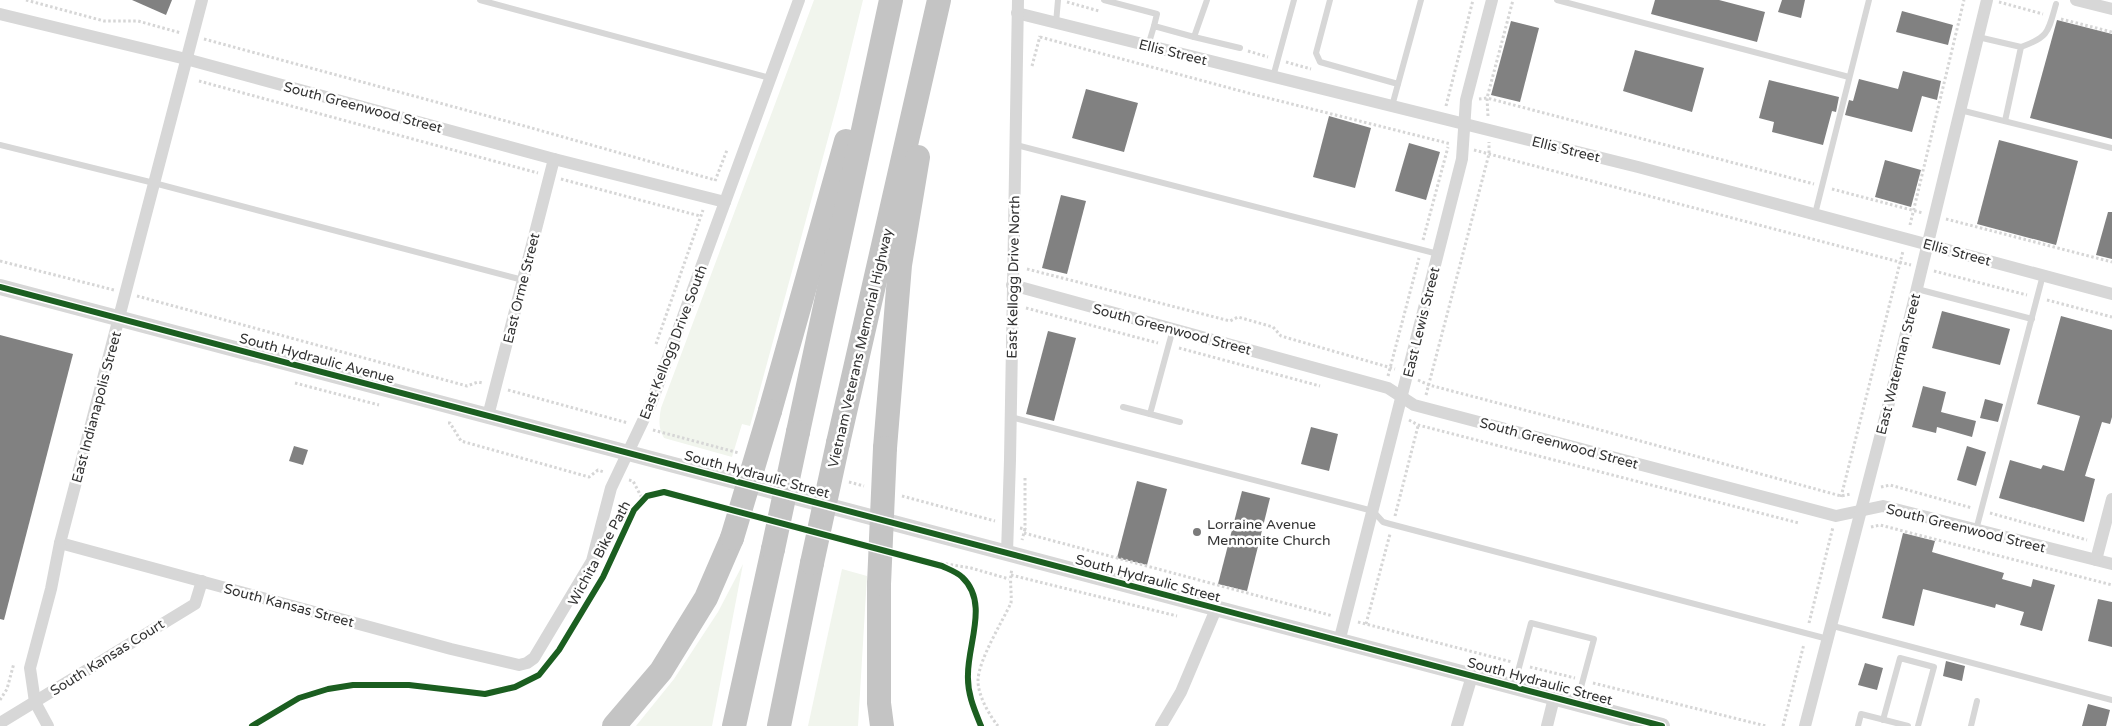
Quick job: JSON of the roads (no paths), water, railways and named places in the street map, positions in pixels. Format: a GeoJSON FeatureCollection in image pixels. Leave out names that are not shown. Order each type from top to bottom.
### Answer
{"type":"FeatureCollection","features":[{"type":"Feature","properties":{"kind":"highway"},"geometry":{"type":"LineString","coordinates":[[614,726],[661,671],[706,598],[732,538],[770,411],[885,0]]}},
{"type":"Feature","properties":{"kind":"highway"},"geometry":{"type":"LineString","coordinates":[[734,726],[891,0]]}},
{"type":"Feature","properties":{"kind":"highway","name":"Vietnam Veterans Memorial Highway"},"geometry":{"type":"LineString","coordinates":[[779,726],[838,443],[939,0]]}},
{"type":"Feature","properties":{"kind":"highway"},"geometry":{"type":"LineString","coordinates":[[882,726],[879,703],[879,584],[885,448],[900,265],[944,0]]}},
{"type":"Feature","properties":{"kind":"street","name":"East Indianapolis Street"},"geometry":{"type":"LineString","coordinates":[[48,726],[35,702],[30,668],[51,589],[60,543],[202,0]]}},
{"type":"Feature","properties":{"kind":"street","name":"East Kellogg Drive South"},"geometry":{"type":"LineString","coordinates":[[519,665],[527,663],[534,658],[592,562],[611,488],[651,404],[799,0]]}},
{"type":"Feature","properties":{"kind":"street","name":"East Kellogg Drive North"},"geometry":{"type":"LineString","coordinates":[[1007,553],[1018,0]]}},
{"type":"Feature","properties":{"kind":"street","name":"East Lewis Street"},"geometry":{"type":"LineString","coordinates":[[1339,642],[1462,159],[1466,100],[1492,0]]}},
{"type":"Feature","properties":{"kind":"street","name":"East Waterman Street"},"geometry":{"type":"LineString","coordinates":[[1805,726],[1862,511],[1987,0]]}},
{"type":"Feature","properties":{"kind":"street"},"geometry":{"type":"LineString","coordinates":[[2076,0],[2112,9]]}},
{"type":"Feature","properties":{"kind":"street","name":"Ellis Street"},"geometry":{"type":"LineString","coordinates":[[1017,13],[1638,167],[2112,294]]}},
{"type":"Feature","properties":{"kind":"street","name":"South Greenwood Street"},"geometry":{"type":"LineString","coordinates":[[0,14],[186,59],[554,159],[725,202]]}},
{"type":"Feature","properties":{"kind":"street","name":"East Orme Street"},"geometry":{"type":"LineString","coordinates":[[488,416],[554,159]]}},
{"type":"Feature","properties":{"kind":"street","name":"South Greenwood Street"},"geometry":{"type":"LineString","coordinates":[[1012,285],[1385,387],[1414,405],[1836,516],[1883,506],[2112,564]]}},
{"type":"Feature","properties":{"kind":"street","name":"South Hydraulic Avenue"},"geometry":{"type":"LineString","coordinates":[[0,287],[628,453]]}},
{"type":"Feature","properties":{"kind":"street","name":"South Hydraulic Street"},"geometry":{"type":"LineString","coordinates":[[628,453],[1662,726]]}},
{"type":"Feature","properties":{"kind":"street"},"geometry":{"type":"LineString","coordinates":[[2096,560],[2112,499]]}},
{"type":"Feature","properties":{"kind":"street","name":"South Kansas Street"},"geometry":{"type":"LineString","coordinates":[[60,543],[451,649],[519,665]]}},
{"type":"Feature","properties":{"kind":"street","name":"South Kansas Court"},"geometry":{"type":"LineString","coordinates":[[0,723],[194,604],[202,581]]}},
{"type":"Feature","properties":{"kind":"street"},"geometry":{"type":"LineString","coordinates":[[1160,726],[1181,692],[1216,608]]}},
{"type":"Feature","properties":{"kind":"street"},"geometry":{"type":"LineString","coordinates":[[1457,726],[1472,676]]}},
{"type":"Feature","properties":{"kind":"street"},"geometry":{"type":"LineString","coordinates":[[1547,726],[1554,698]]}},
{"type":"Feature","properties":{"kind":"lane"},"geometry":{"type":"LineString","coordinates":[[480,0],[770,78]]}},
{"type":"Feature","properties":{"kind":"lane"},"geometry":{"type":"LineString","coordinates":[[1056,23],[1058,0]]}},
{"type":"Feature","properties":{"kind":"lane"},"geometry":{"type":"LineString","coordinates":[[1104,0],[1157,14],[1148,46]]}},
{"type":"Feature","properties":{"kind":"lane"},"geometry":{"type":"LineString","coordinates":[[1194,36],[1207,0]]}},
{"type":"Feature","properties":{"kind":"lane"},"geometry":{"type":"LineString","coordinates":[[1273,77],[1294,0]]}},
{"type":"Feature","properties":{"kind":"lane"},"geometry":{"type":"LineString","coordinates":[[1330,0],[1316,53],[1320,62],[1398,84]]}},
{"type":"Feature","properties":{"kind":"lane"},"geometry":{"type":"LineString","coordinates":[[1392,106],[1421,0]]}},
{"type":"Feature","properties":{"kind":"lane"},"geometry":{"type":"LineString","coordinates":[[1557,0],[1849,77]]}},
{"type":"Feature","properties":{"kind":"lane"},"geometry":{"type":"LineString","coordinates":[[1815,214],[1869,0]]}},
{"type":"Feature","properties":{"kind":"lane"},"geometry":{"type":"LineString","coordinates":[[1978,36],[2021,47],[2044,37],[2056,4]]}},
{"type":"Feature","properties":{"kind":"lane"},"geometry":{"type":"LineString","coordinates":[[1154,26],[1240,48]]}},
{"type":"Feature","properties":{"kind":"lane"},"geometry":{"type":"LineString","coordinates":[[2005,121],[2021,47]]}},
{"type":"Feature","properties":{"kind":"lane"},"geometry":{"type":"LineString","coordinates":[[1960,110],[2112,148]]}},
{"type":"Feature","properties":{"kind":"lane"},"geometry":{"type":"LineString","coordinates":[[1015,145],[1438,254]]}},
{"type":"Feature","properties":{"kind":"lane"},"geometry":{"type":"LineString","coordinates":[[0,146],[154,183],[523,280]]}},
{"type":"Feature","properties":{"kind":"lane"},"geometry":{"type":"LineString","coordinates":[[1976,530],[2043,276]]}},
{"type":"Feature","properties":{"kind":"lane"},"geometry":{"type":"LineString","coordinates":[[1917,289],[2032,319]]}},
{"type":"Feature","properties":{"kind":"lane"},"geometry":{"type":"LineString","coordinates":[[1150,414],[1173,329]]}},
{"type":"Feature","properties":{"kind":"lane"},"geometry":{"type":"LineString","coordinates":[[1123,407],[1180,422]]}},
{"type":"Feature","properties":{"kind":"lane"},"geometry":{"type":"LineString","coordinates":[[1011,417],[1373,511],[1383,522],[1392,525],[1829,639]]}},
{"type":"Feature","properties":{"kind":"lane"},"geometry":{"type":"LineString","coordinates":[[1514,687],[1531,623],[1594,639],[1577,704]]}},
{"type":"Feature","properties":{"kind":"lane"},"geometry":{"type":"LineString","coordinates":[[1833,626],[2112,700]]}},
{"type":"Feature","properties":{"kind":"lane"},"geometry":{"type":"LineString","coordinates":[[1883,720],[1900,658],[1934,667],[1918,726]]}},
{"type":"Feature","properties":{"kind":"lane"},"geometry":{"type":"LineString","coordinates":[[1971,726],[1977,701]]}},
{"type":"Feature","properties":{"kind":"lane"},"geometry":{"type":"LineString","coordinates":[[1858,726],[1861,714],[1908,726]]}},
{"type":"Feature","properties":{"kind":"place","name":"Lorraine Avenue Mennonite Church"},"geometry":{"type":"Point","coordinates":[1197,532]}}]}
